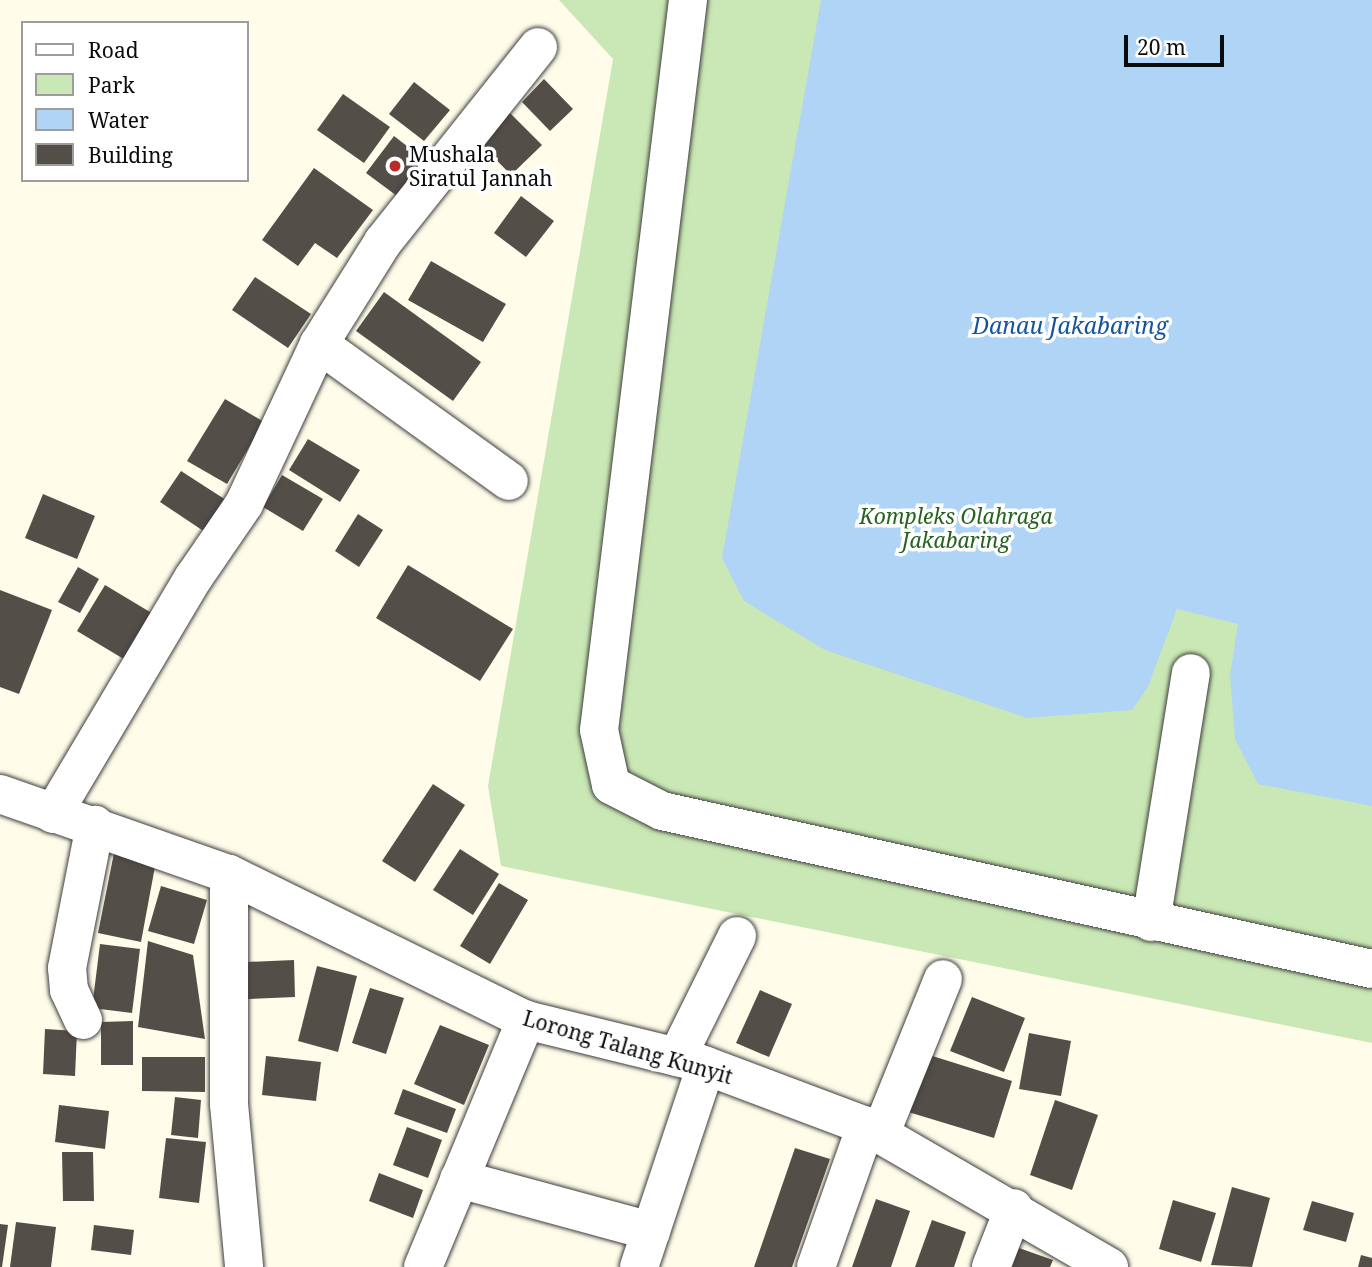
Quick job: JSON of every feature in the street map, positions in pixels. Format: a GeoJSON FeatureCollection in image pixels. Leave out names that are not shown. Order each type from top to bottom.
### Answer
{"type":"FeatureCollection","features":[{"type":"Feature","properties":{"kind":"street"},"geometry":{"type":"LineString","coordinates":[[688,0],[599,730],[611,785],[662,811],[1151,922],[1372,968]]}},
{"type":"Feature","properties":{"kind":"street"},"geometry":{"type":"LineString","coordinates":[[53,814],[194,577],[244,504],[319,344],[383,242],[538,47]]}},
{"type":"Feature","properties":{"kind":"street"},"geometry":{"type":"LineString","coordinates":[[319,344],[509,481]]}},
{"type":"Feature","properties":{"kind":"street"},"geometry":{"type":"LineString","coordinates":[[1151,922],[1191,673]]}},
{"type":"Feature","properties":{"kind":"street","name":"Lorong Talang Kunyit"},"geometry":{"type":"LineString","coordinates":[[0,794],[229,874],[526,1020],[692,1061],[873,1130],[1014,1208],[1100,1262]]}},
{"type":"Feature","properties":{"kind":"street"},"geometry":{"type":"LineString","coordinates":[[83,1020],[69,990],[67,968],[95,825]]}},
{"type":"Feature","properties":{"kind":"street"},"geometry":{"type":"LineString","coordinates":[[229,874],[229,1104],[244,1267]]}},
{"type":"Feature","properties":{"kind":"street"},"geometry":{"type":"LineString","coordinates":[[639,1267],[652,1231],[692,1061],[737,936]]}},
{"type":"Feature","properties":{"kind":"street"},"geometry":{"type":"LineString","coordinates":[[816,1267],[873,1130],[943,979]]}},
{"type":"Feature","properties":{"kind":"street"},"geometry":{"type":"LineString","coordinates":[[423,1267],[526,1020]]}},
{"type":"Feature","properties":{"kind":"street"},"geometry":{"type":"LineString","coordinates":[[460,1179],[652,1231]]}},
{"type":"Feature","properties":{"kind":"street"},"geometry":{"type":"LineString","coordinates":[[991,1267],[1014,1208]]}},
{"type":"Feature","properties":{"kind":"green space","name":"Kompleks Olahraga Jakabaring"},"geometry":{"type":"Polygon","coordinates":[[[559,0],[1372,0],[1372,1043],[501,866],[488,786],[613,59],[559,0]]]}},
{"type":"Feature","properties":{"kind":"water","name":"Danau Jakabaring"},"geometry":{"type":"Polygon","coordinates":[[[821,0],[1372,0],[1372,806],[1258,784],[1235,739],[1230,675],[1238,624],[1177,609],[1148,687],[1132,710],[1027,718],[825,650],[744,601],[722,558],[821,0]]]}},
{"type":"Feature","properties":{"kind":"building"},"geometry":{"type":"Polygon","coordinates":[[[544,79],[573,109],[550,131],[522,102],[544,79]]]}},
{"type":"Feature","properties":{"kind":"building"},"geometry":{"type":"Polygon","coordinates":[[[414,82],[450,110],[424,141],[389,114],[414,82]]]}},
{"type":"Feature","properties":{"kind":"building"},"geometry":{"type":"Polygon","coordinates":[[[343,94],[390,127],[364,163],[317,130],[343,94]]]}},
{"type":"Feature","properties":{"kind":"building"},"geometry":{"type":"Polygon","coordinates":[[[507,110],[542,145],[511,175],[477,140],[507,110]]]}},
{"type":"Feature","properties":{"kind":"building","name":"Mushala Siratul Jannah"},"geometry":{"type":"Polygon","coordinates":[[[394,136],[425,160],[397,196],[366,173],[394,136]]]}},
{"type":"Feature","properties":{"kind":"building"},"geometry":{"type":"Polygon","coordinates":[[[314,168],[373,210],[337,258],[315,243],[298,266],[262,240],[314,168]]]}},
{"type":"Feature","properties":{"kind":"building"},"geometry":{"type":"Polygon","coordinates":[[[521,196],[554,221],[526,257],[494,233],[521,196]]]}},
{"type":"Feature","properties":{"kind":"building"},"geometry":{"type":"Polygon","coordinates":[[[431,261],[506,304],[483,342],[408,300],[431,261]]]}},
{"type":"Feature","properties":{"kind":"building"},"geometry":{"type":"Polygon","coordinates":[[[255,277],[311,314],[288,348],[232,310],[255,277]]]}},
{"type":"Feature","properties":{"kind":"building"},"geometry":{"type":"Polygon","coordinates":[[[384,292],[481,362],[453,401],[356,331],[384,292]]]}},
{"type":"Feature","properties":{"kind":"building"},"geometry":{"type":"Polygon","coordinates":[[[225,399],[264,422],[227,484],[187,461],[225,399]]]}},
{"type":"Feature","properties":{"kind":"building"},"geometry":{"type":"Polygon","coordinates":[[[308,439],[360,470],[340,502],[289,470],[308,439]]]}},
{"type":"Feature","properties":{"kind":"building"},"geometry":{"type":"Polygon","coordinates":[[[181,471],[226,500],[205,532],[160,502],[181,471]]]}},
{"type":"Feature","properties":{"kind":"building"},"geometry":{"type":"Polygon","coordinates":[[[282,475],[323,499],[303,531],[263,507],[282,475]]]}},
{"type":"Feature","properties":{"kind":"building"},"geometry":{"type":"Polygon","coordinates":[[[43,494],[95,516],[77,559],[25,538],[43,494]]]}},
{"type":"Feature","properties":{"kind":"building"},"geometry":{"type":"Polygon","coordinates":[[[358,514],[383,530],[359,567],[335,551],[358,514]]]}},
{"type":"Feature","properties":{"kind":"building"},"geometry":{"type":"Polygon","coordinates":[[[408,565],[513,629],[480,681],[376,618],[408,565]]]}},
{"type":"Feature","properties":{"kind":"building"},"geometry":{"type":"Polygon","coordinates":[[[78,567],[99,579],[80,613],[58,602],[78,567]]]}},
{"type":"Feature","properties":{"kind":"building"},"geometry":{"type":"Polygon","coordinates":[[[105,585],[155,615],[127,661],[77,631],[105,585]]]}},
{"type":"Feature","properties":{"kind":"building"},"geometry":{"type":"Polygon","coordinates":[[[0,590],[52,610],[19,694],[0,687],[0,590]]]}},
{"type":"Feature","properties":{"kind":"building"},"geometry":{"type":"Polygon","coordinates":[[[433,784],[465,805],[415,882],[382,861],[433,784]]]}},
{"type":"Feature","properties":{"kind":"building"},"geometry":{"type":"Polygon","coordinates":[[[460,849],[499,874],[473,915],[433,890],[460,849]]]}},
{"type":"Feature","properties":{"kind":"building"},"geometry":{"type":"Polygon","coordinates":[[[114,853],[156,861],[141,942],[98,933],[114,853]]]}},
{"type":"Feature","properties":{"kind":"building"},"geometry":{"type":"Polygon","coordinates":[[[499,883],[528,900],[490,964],[460,946],[499,883]]]}},
{"type":"Feature","properties":{"kind":"building"},"geometry":{"type":"Polygon","coordinates":[[[161,886],[207,900],[194,944],[148,931],[161,886]]]}},
{"type":"Feature","properties":{"kind":"building"},"geometry":{"type":"Polygon","coordinates":[[[148,941],[193,955],[205,1039],[138,1027],[148,941]]]}},
{"type":"Feature","properties":{"kind":"building"},"geometry":{"type":"Polygon","coordinates":[[[100,944],[140,949],[132,1013],[92,1008],[100,944]]]}},
{"type":"Feature","properties":{"kind":"building"},"geometry":{"type":"Polygon","coordinates":[[[294,960],[295,997],[248,999],[246,962],[294,960]]]}},
{"type":"Feature","properties":{"kind":"building"},"geometry":{"type":"Polygon","coordinates":[[[317,966],[357,976],[338,1052],[298,1041],[317,966]]]}},
{"type":"Feature","properties":{"kind":"building"},"geometry":{"type":"Polygon","coordinates":[[[370,988],[404,998],[386,1054],[352,1043],[370,988]]]}},
{"type":"Feature","properties":{"kind":"building"},"geometry":{"type":"Polygon","coordinates":[[[760,990],[792,1004],[769,1057],[736,1043],[760,990]]]}},
{"type":"Feature","properties":{"kind":"building"},"geometry":{"type":"Polygon","coordinates":[[[972,997],[1025,1018],[1004,1072],[950,1051],[972,997]]]}},
{"type":"Feature","properties":{"kind":"building"},"geometry":{"type":"Polygon","coordinates":[[[133,1021],[133,1065],[101,1065],[101,1022],[133,1021]]]}},
{"type":"Feature","properties":{"kind":"building"},"geometry":{"type":"Polygon","coordinates":[[[440,1025],[489,1045],[464,1105],[414,1084],[440,1025]]]}},
{"type":"Feature","properties":{"kind":"building"},"geometry":{"type":"Polygon","coordinates":[[[45,1029],[77,1031],[75,1076],[43,1074],[45,1029]]]}},
{"type":"Feature","properties":{"kind":"building"},"geometry":{"type":"Polygon","coordinates":[[[1029,1033],[1071,1041],[1061,1096],[1019,1089],[1029,1033]]]}},
{"type":"Feature","properties":{"kind":"building"},"geometry":{"type":"Polygon","coordinates":[[[923,1053],[1012,1081],[994,1138],[905,1111],[923,1053]]]}},
{"type":"Feature","properties":{"kind":"building"},"geometry":{"type":"Polygon","coordinates":[[[266,1056],[321,1062],[316,1101],[262,1095],[266,1056]]]}},
{"type":"Feature","properties":{"kind":"building"},"geometry":{"type":"Polygon","coordinates":[[[142,1057],[205,1057],[205,1092],[142,1091],[142,1057]]]}},
{"type":"Feature","properties":{"kind":"building"},"geometry":{"type":"Polygon","coordinates":[[[403,1089],[456,1109],[447,1133],[394,1114],[403,1089]]]}},
{"type":"Feature","properties":{"kind":"building"},"geometry":{"type":"Polygon","coordinates":[[[175,1097],[201,1100],[198,1138],[171,1135],[175,1097]]]}},
{"type":"Feature","properties":{"kind":"building"},"geometry":{"type":"Polygon","coordinates":[[[1055,1100],[1098,1115],[1072,1190],[1030,1175],[1055,1100]]]}},
{"type":"Feature","properties":{"kind":"building"},"geometry":{"type":"Polygon","coordinates":[[[59,1105],[109,1111],[105,1149],[55,1142],[59,1105]]]}},
{"type":"Feature","properties":{"kind":"building"},"geometry":{"type":"Polygon","coordinates":[[[407,1127],[442,1140],[428,1178],[393,1165],[407,1127]]]}},
{"type":"Feature","properties":{"kind":"building"},"geometry":{"type":"Polygon","coordinates":[[[166,1138],[206,1142],[199,1203],[159,1198],[166,1138]]]}},
{"type":"Feature","properties":{"kind":"building"},"geometry":{"type":"Polygon","coordinates":[[[795,1148],[830,1159],[792,1267],[754,1267],[795,1148]]]}},
{"type":"Feature","properties":{"kind":"building"},"geometry":{"type":"Polygon","coordinates":[[[62,1152],[93,1152],[94,1201],[63,1201],[62,1152]]]}},
{"type":"Feature","properties":{"kind":"building"},"geometry":{"type":"Polygon","coordinates":[[[379,1173],[423,1190],[413,1218],[369,1201],[379,1173]]]}},
{"type":"Feature","properties":{"kind":"building"},"geometry":{"type":"Polygon","coordinates":[[[1232,1187],[1270,1198],[1252,1267],[1211,1265],[1232,1187]]]}},
{"type":"Feature","properties":{"kind":"building"},"geometry":{"type":"Polygon","coordinates":[[[876,1199],[910,1211],[891,1267],[852,1267],[876,1199]]]}},
{"type":"Feature","properties":{"kind":"building"},"geometry":{"type":"Polygon","coordinates":[[[1173,1200],[1216,1213],[1201,1262],[1159,1249],[1173,1200]]]}},
{"type":"Feature","properties":{"kind":"building"},"geometry":{"type":"Polygon","coordinates":[[[1312,1201],[1354,1213],[1346,1242],[1303,1230],[1312,1201]]]}},
{"type":"Feature","properties":{"kind":"building"},"geometry":{"type":"Polygon","coordinates":[[[932,1220],[966,1232],[954,1267],[915,1267],[932,1220]]]}},
{"type":"Feature","properties":{"kind":"building"},"geometry":{"type":"Polygon","coordinates":[[[16,1222],[56,1227],[51,1267],[10,1267],[16,1222]]]}},
{"type":"Feature","properties":{"kind":"building"},"geometry":{"type":"Polygon","coordinates":[[[0,1224],[8,1225],[2,1267],[0,1267],[0,1224]]]}},
{"type":"Feature","properties":{"kind":"building"},"geometry":{"type":"Polygon","coordinates":[[[94,1225],[134,1230],[131,1255],[91,1250],[94,1225]]]}},
{"type":"Feature","properties":{"kind":"building"},"geometry":{"type":"Polygon","coordinates":[[[1019,1248],[1053,1260],[1050,1267],[1012,1267],[1019,1248]]]}},
{"type":"Feature","properties":{"kind":"building"},"geometry":{"type":"Polygon","coordinates":[[[1361,1255],[1372,1258],[1372,1267],[1358,1267],[1361,1255]]]}},
{"type":"Feature","properties":{"kind":"place","name":"Mushala Siratul Jannah"},"geometry":{"type":"Point","coordinates":[395,166]}}]}
